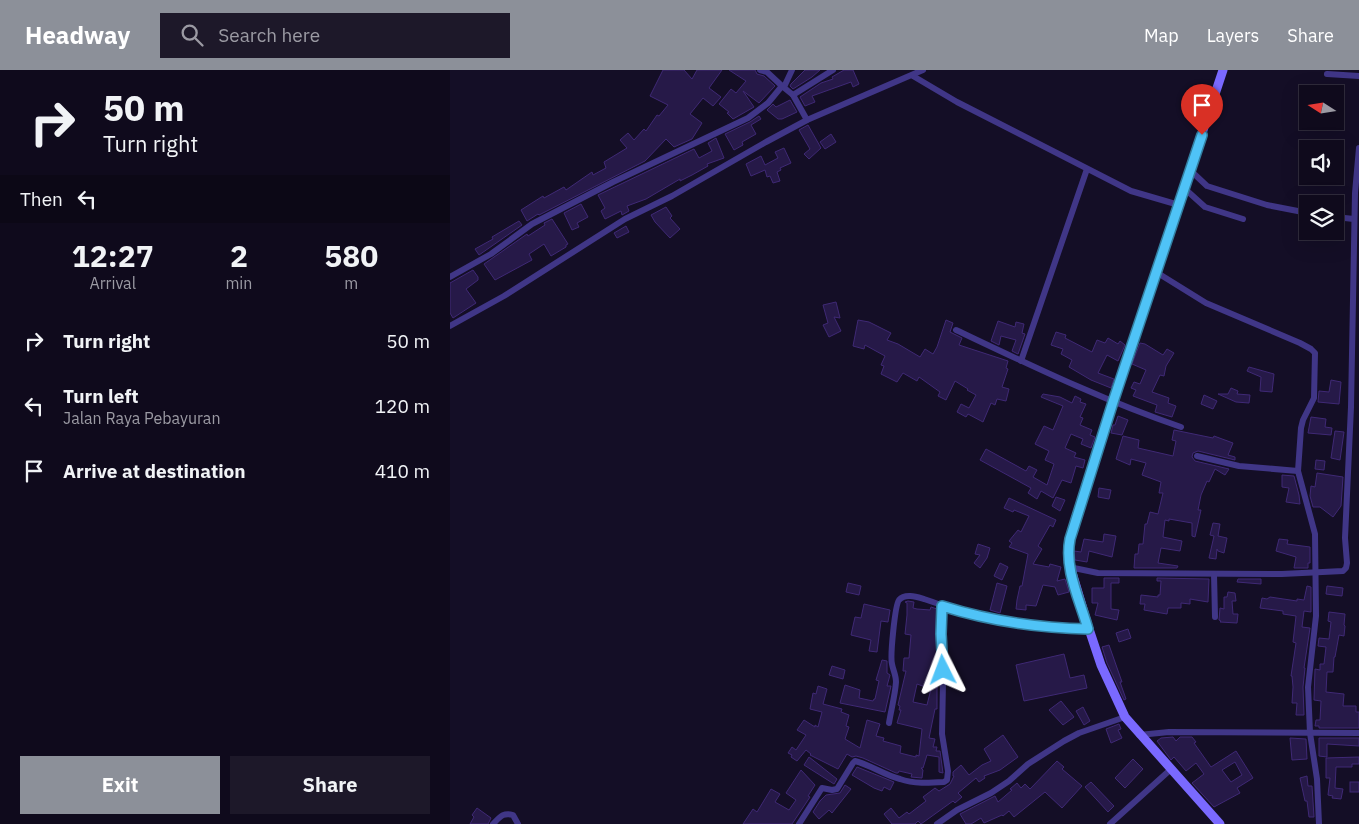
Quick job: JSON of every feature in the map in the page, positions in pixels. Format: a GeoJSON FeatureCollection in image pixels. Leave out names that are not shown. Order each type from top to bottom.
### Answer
{"type":"FeatureCollection","features":[{"type":"Feature","properties":{"kind":"main road"},"geometry":{"type":"LineString","coordinates":[[1220,824],[1170,770],[1125,717],[1108,684],[1088,629],[1069,567],[1068,549],[1076,517],[1113,402],[1223,70]]}},
{"type":"Feature","properties":{"kind":"street"},"geometry":{"type":"LineString","coordinates":[[760,70],[767,72],[793,95],[807,120]]}},
{"type":"Feature","properties":{"kind":"street"},"geometry":{"type":"LineString","coordinates":[[450,277],[491,254],[532,224],[613,182],[748,118],[768,103],[783,86],[792,70]]}},
{"type":"Feature","properties":{"kind":"street"},"geometry":{"type":"LineString","coordinates":[[793,95],[833,70]]}},
{"type":"Feature","properties":{"kind":"street"},"geometry":{"type":"LineString","coordinates":[[450,326],[504,296],[625,219],[672,196],[807,120],[913,76],[922,70]]}},
{"type":"Feature","properties":{"kind":"street"},"geometry":{"type":"LineString","coordinates":[[1327,74],[1359,76]]}},
{"type":"Feature","properties":{"kind":"street"},"geometry":{"type":"LineString","coordinates":[[913,76],[957,102],[1131,191],[1179,205]]}},
{"type":"Feature","properties":{"kind":"street"},"geometry":{"type":"LineString","coordinates":[[1069,567],[1098,573],[1214,574],[1343,571],[1346,568],[1345,538],[1351,399],[1354,219],[1359,148]]}},
{"type":"Feature","properties":{"kind":"street"},"geometry":{"type":"LineString","coordinates":[[1021,361],[1087,169]]}},
{"type":"Feature","properties":{"kind":"street"},"geometry":{"type":"LineString","coordinates":[[1190,170],[1207,186],[1266,205],[1299,211]]}},
{"type":"Feature","properties":{"kind":"street"},"geometry":{"type":"LineString","coordinates":[[1184,188],[1205,207],[1243,218]]}},
{"type":"Feature","properties":{"kind":"street"},"geometry":{"type":"LineString","coordinates":[[1344,218],[1354,219]]}},
{"type":"Feature","properties":{"kind":"street"},"geometry":{"type":"LineString","coordinates":[[1156,272],[1206,304],[1300,343],[1313,351],[1314,398],[1300,428],[1300,464],[1298,471],[1315,534],[1316,623],[1308,687],[1310,733],[1317,779],[1319,824]]}},
{"type":"Feature","properties":{"kind":"street"},"geometry":{"type":"LineString","coordinates":[[956,330],[1113,402],[1181,427]]}},
{"type":"Feature","properties":{"kind":"street"},"geometry":{"type":"LineString","coordinates":[[1197,456],[1240,466],[1298,471]]}},
{"type":"Feature","properties":{"kind":"street"},"geometry":{"type":"LineString","coordinates":[[1214,574],[1215,617]]}},
{"type":"Feature","properties":{"kind":"street"},"geometry":{"type":"LineString","coordinates":[[889,724],[896,682],[891,657],[897,604],[900,598],[907,596],[1000,621],[1055,628],[1088,629]]}},
{"type":"Feature","properties":{"kind":"street"},"geometry":{"type":"LineString","coordinates":[[799,824],[822,788],[837,789],[855,761],[899,779],[921,783],[944,782],[947,780],[948,772],[942,734],[942,606]]}},
{"type":"Feature","properties":{"kind":"street"},"geometry":{"type":"LineString","coordinates":[[937,824],[957,810],[991,793],[1009,781],[1028,764],[1064,741],[1079,733],[1125,717]]}},
{"type":"Feature","properties":{"kind":"street"},"geometry":{"type":"LineString","coordinates":[[1139,735],[1169,732],[1359,734]]}},
{"type":"Feature","properties":{"kind":"street"},"geometry":{"type":"LineString","coordinates":[[1110,824],[1170,770]]}},
{"type":"Feature","properties":{"kind":"street"},"geometry":{"type":"LineString","coordinates":[[493,824],[501,815],[506,813],[513,815],[518,824]]}},
{"type":"Feature","properties":{"kind":"building"},"geometry":{"type":"Polygon","coordinates":[[[663,70],[684,70],[692,79],[697,70],[722,70],[709,88],[721,97],[713,106],[703,98],[690,114],[702,123],[692,139],[674,147],[666,139],[645,161],[527,221],[521,210],[543,196],[544,198],[564,187],[566,190],[592,172],[593,175],[606,168],[604,162],[627,148],[620,140],[628,133],[634,140],[644,129],[646,131],[657,115],[659,116],[668,105],[650,96],[663,70]]]}},
{"type":"Feature","properties":{"kind":"building"},"geometry":{"type":"Polygon","coordinates":[[[729,70],[755,70],[757,74],[764,76],[775,86],[759,103],[743,91],[754,107],[733,119],[727,113],[729,112],[719,104],[731,89],[736,93],[746,81],[729,70]]]}},
{"type":"Feature","properties":{"kind":"building"},"geometry":{"type":"Polygon","coordinates":[[[805,70],[820,70],[793,89],[790,86],[791,84],[805,70]]]}},
{"type":"Feature","properties":{"kind":"building"},"geometry":{"type":"Polygon","coordinates":[[[844,70],[853,70],[859,84],[853,87],[851,82],[812,96],[815,102],[805,106],[800,97],[821,83],[833,79],[832,77],[844,70]]]}},
{"type":"Feature","properties":{"kind":"building"},"geometry":{"type":"Polygon","coordinates":[[[790,100],[797,112],[782,119],[778,119],[767,110],[773,104],[776,107],[790,100]]]}},
{"type":"Feature","properties":{"kind":"building"},"geometry":{"type":"Polygon","coordinates":[[[759,116],[761,119],[751,125],[756,134],[742,142],[743,145],[734,150],[725,134],[759,116]]]}},
{"type":"Feature","properties":{"kind":"building"},"geometry":{"type":"Polygon","coordinates":[[[808,125],[821,148],[809,159],[804,154],[810,149],[799,130],[808,125]]]}},
{"type":"Feature","properties":{"kind":"building"},"geometry":{"type":"Polygon","coordinates":[[[831,134],[836,142],[825,149],[820,142],[831,134]]]}},
{"type":"Feature","properties":{"kind":"building"},"geometry":{"type":"Polygon","coordinates":[[[716,138],[724,158],[707,164],[708,166],[692,175],[680,181],[680,179],[646,199],[627,206],[629,211],[622,215],[621,211],[605,219],[601,211],[605,208],[598,195],[694,149],[699,158],[712,151],[708,143],[716,138]]]}},
{"type":"Feature","properties":{"kind":"building"},"geometry":{"type":"Polygon","coordinates":[[[784,148],[791,163],[780,168],[781,170],[777,172],[780,181],[773,183],[770,176],[767,177],[765,170],[751,176],[746,164],[761,156],[765,165],[778,158],[775,152],[784,148]]]}},
{"type":"Feature","properties":{"kind":"building"},"geometry":{"type":"Polygon","coordinates":[[[581,204],[588,217],[577,223],[579,227],[572,230],[564,213],[581,204]]]}},
{"type":"Feature","properties":{"kind":"building"},"geometry":{"type":"Polygon","coordinates":[[[666,207],[672,216],[670,218],[680,229],[670,238],[651,215],[666,207]]]}},
{"type":"Feature","properties":{"kind":"building"},"geometry":{"type":"Polygon","coordinates":[[[552,219],[568,244],[566,247],[551,256],[544,244],[529,254],[532,260],[495,280],[484,264],[552,219]]]}},
{"type":"Feature","properties":{"kind":"building"},"geometry":{"type":"Polygon","coordinates":[[[519,221],[522,225],[479,255],[475,249],[519,221]]]}},
{"type":"Feature","properties":{"kind":"building"},"geometry":{"type":"Polygon","coordinates":[[[626,226],[629,232],[617,238],[614,233],[626,226]]]}},
{"type":"Feature","properties":{"kind":"building"},"geometry":{"type":"Polygon","coordinates":[[[473,270],[478,280],[466,289],[476,303],[453,318],[450,313],[450,283],[473,270]]]}},
{"type":"Feature","properties":{"kind":"building"},"geometry":{"type":"Polygon","coordinates":[[[836,302],[840,318],[834,317],[841,331],[829,337],[823,325],[828,323],[823,305],[836,302]]]}},
{"type":"Feature","properties":{"kind":"building"},"geometry":{"type":"Polygon","coordinates":[[[858,320],[869,322],[891,333],[887,340],[920,357],[925,349],[933,354],[946,320],[953,323],[950,332],[962,338],[959,345],[1008,361],[1006,368],[1008,369],[1002,387],[1009,389],[1006,401],[997,399],[995,405],[991,403],[983,422],[968,414],[966,417],[957,412],[961,404],[969,408],[976,395],[955,381],[946,400],[938,396],[940,392],[919,377],[917,381],[903,373],[897,382],[881,374],[884,366],[881,365],[885,356],[865,345],[864,349],[853,346],[858,320]]]}},
{"type":"Feature","properties":{"kind":"building"},"geometry":{"type":"Polygon","coordinates":[[[998,321],[1015,327],[1016,322],[1024,324],[1022,333],[1025,334],[1018,354],[1012,351],[1016,340],[1001,336],[999,345],[991,341],[998,321]]]}},
{"type":"Feature","properties":{"kind":"building"},"geometry":{"type":"Polygon","coordinates":[[[1056,332],[1066,335],[1065,338],[1092,352],[1097,340],[1105,343],[1108,338],[1118,344],[1120,341],[1125,345],[1118,361],[1107,355],[1098,373],[1114,379],[1111,388],[1091,380],[1069,367],[1072,360],[1061,354],[1063,349],[1051,345],[1056,332]]]}},
{"type":"Feature","properties":{"kind":"building"},"geometry":{"type":"Polygon","coordinates":[[[1140,343],[1163,355],[1167,349],[1174,353],[1166,366],[1164,376],[1160,375],[1152,392],[1169,398],[1168,403],[1176,406],[1172,417],[1155,412],[1157,405],[1133,396],[1136,390],[1131,388],[1134,382],[1140,384],[1146,370],[1132,364],[1140,343]]]}},
{"type":"Feature","properties":{"kind":"building"},"geometry":{"type":"Polygon","coordinates":[[[1249,367],[1274,374],[1272,392],[1260,391],[1261,377],[1247,371],[1249,367]]]}},
{"type":"Feature","properties":{"kind":"building"},"geometry":{"type":"Polygon","coordinates":[[[1331,380],[1341,382],[1339,404],[1318,402],[1319,391],[1329,392],[1331,380]]]}},
{"type":"Feature","properties":{"kind":"building"},"geometry":{"type":"Polygon","coordinates":[[[1231,388],[1238,391],[1237,394],[1250,395],[1249,403],[1236,402],[1218,394],[1228,394],[1231,388]]]}},
{"type":"Feature","properties":{"kind":"building"},"geometry":{"type":"Polygon","coordinates":[[[1043,394],[1060,397],[1072,403],[1075,396],[1081,399],[1080,402],[1086,404],[1080,417],[1083,418],[1080,425],[1092,430],[1090,435],[1095,437],[1091,448],[1081,444],[1083,439],[1071,434],[1065,448],[1076,453],[1074,457],[1085,460],[1083,468],[1076,466],[1071,483],[1062,480],[1053,498],[1041,491],[1037,499],[1028,493],[1031,488],[980,460],[986,449],[1026,471],[1029,466],[1037,470],[1033,477],[1047,485],[1054,464],[1045,460],[1049,451],[1035,444],[1044,426],[1053,430],[1063,406],[1041,397],[1043,394]]]}},
{"type":"Feature","properties":{"kind":"building"},"geometry":{"type":"Polygon","coordinates":[[[1204,395],[1217,401],[1213,409],[1201,404],[1204,395]]]}},
{"type":"Feature","properties":{"kind":"building"},"geometry":{"type":"Polygon","coordinates":[[[1118,416],[1128,420],[1122,435],[1111,433],[1118,416]]]}},
{"type":"Feature","properties":{"kind":"building"},"geometry":{"type":"Polygon","coordinates":[[[1311,417],[1326,419],[1325,427],[1332,428],[1331,435],[1308,433],[1311,417]]]}},
{"type":"Feature","properties":{"kind":"building"},"geometry":{"type":"Polygon","coordinates":[[[1174,430],[1213,438],[1214,436],[1233,443],[1228,455],[1235,457],[1235,460],[1198,451],[1193,453],[1192,457],[1195,461],[1229,469],[1225,475],[1215,469],[1209,482],[1207,481],[1201,495],[1198,510],[1201,510],[1195,537],[1192,536],[1192,523],[1165,520],[1163,537],[1182,541],[1180,551],[1161,548],[1158,563],[1178,566],[1177,568],[1134,568],[1135,554],[1138,554],[1139,544],[1143,544],[1145,524],[1147,524],[1150,512],[1158,514],[1163,493],[1159,493],[1161,482],[1142,475],[1146,463],[1131,459],[1130,465],[1116,459],[1123,436],[1139,440],[1138,448],[1173,456],[1176,441],[1172,440],[1174,430]]]}},
{"type":"Feature","properties":{"kind":"building"},"geometry":{"type":"Polygon","coordinates":[[[1335,431],[1344,432],[1340,460],[1331,458],[1335,431]]]}},
{"type":"Feature","properties":{"kind":"building"},"geometry":{"type":"Polygon","coordinates":[[[1316,460],[1325,461],[1324,470],[1315,469],[1316,460]]]}},
{"type":"Feature","properties":{"kind":"building"},"geometry":{"type":"Polygon","coordinates":[[[1317,473],[1343,477],[1341,506],[1333,517],[1320,507],[1313,507],[1310,496],[1311,486],[1315,487],[1317,473]]]}},
{"type":"Feature","properties":{"kind":"building"},"geometry":{"type":"Polygon","coordinates":[[[1282,475],[1294,476],[1300,504],[1286,502],[1289,488],[1282,487],[1282,475]]]}},
{"type":"Feature","properties":{"kind":"building"},"geometry":{"type":"Polygon","coordinates":[[[1099,488],[1111,490],[1109,499],[1098,497],[1099,488]]]}},
{"type":"Feature","properties":{"kind":"building"},"geometry":{"type":"Polygon","coordinates":[[[1056,497],[1065,500],[1060,511],[1052,506],[1056,497]]]}},
{"type":"Feature","properties":{"kind":"building"},"geometry":{"type":"Polygon","coordinates":[[[1009,498],[1056,520],[1053,527],[1050,525],[1038,546],[1042,549],[1033,564],[1049,567],[1050,564],[1061,567],[1057,581],[1065,579],[1069,592],[1058,595],[1055,587],[1043,585],[1036,606],[1026,605],[1026,610],[1016,609],[1028,554],[1009,547],[1012,543],[1009,541],[1018,530],[1021,532],[1029,516],[1004,508],[1009,498]]]}},
{"type":"Feature","properties":{"kind":"building"},"geometry":{"type":"Polygon","coordinates":[[[1213,523],[1220,524],[1218,536],[1227,538],[1224,553],[1217,549],[1216,559],[1209,558],[1214,536],[1210,535],[1213,523]]]}},
{"type":"Feature","properties":{"kind":"building"},"geometry":{"type":"Polygon","coordinates":[[[1104,534],[1116,536],[1112,557],[1089,551],[1087,562],[1075,560],[1074,551],[1081,552],[1084,539],[1103,542],[1104,534]]]}},
{"type":"Feature","properties":{"kind":"building"},"geometry":{"type":"Polygon","coordinates":[[[1279,539],[1288,540],[1287,544],[1310,547],[1310,563],[1308,563],[1308,568],[1294,568],[1296,557],[1276,551],[1279,539]]]}},
{"type":"Feature","properties":{"kind":"building"},"geometry":{"type":"Polygon","coordinates":[[[978,544],[990,548],[987,558],[980,568],[974,563],[980,555],[975,554],[978,544]]]}},
{"type":"Feature","properties":{"kind":"building"},"geometry":{"type":"Polygon","coordinates":[[[1000,563],[1008,567],[1002,580],[994,576],[1000,563]]]}},
{"type":"Feature","properties":{"kind":"building"},"geometry":{"type":"Polygon","coordinates":[[[1104,578],[1119,578],[1119,583],[1111,583],[1111,609],[1119,610],[1117,620],[1095,615],[1098,603],[1092,603],[1092,588],[1104,588],[1104,578]]]}},
{"type":"Feature","properties":{"kind":"building"},"geometry":{"type":"Polygon","coordinates":[[[1157,578],[1209,579],[1208,602],[1190,599],[1190,604],[1181,603],[1181,608],[1168,608],[1167,614],[1144,610],[1145,604],[1140,604],[1141,595],[1158,597],[1160,595],[1161,581],[1157,581],[1157,578]]]}},
{"type":"Feature","properties":{"kind":"building"},"geometry":{"type":"Polygon","coordinates":[[[1238,579],[1261,579],[1261,584],[1237,582],[1238,579]]]}},
{"type":"Feature","properties":{"kind":"building"},"geometry":{"type":"Polygon","coordinates":[[[848,583],[861,586],[859,595],[846,592],[848,583]]]}},
{"type":"Feature","properties":{"kind":"building"},"geometry":{"type":"Polygon","coordinates":[[[997,583],[1007,586],[1000,613],[990,610],[997,583]]]}},
{"type":"Feature","properties":{"kind":"building"},"geometry":{"type":"Polygon","coordinates":[[[1307,586],[1311,587],[1311,612],[1304,611],[1302,627],[1310,628],[1304,668],[1304,715],[1296,715],[1297,703],[1292,703],[1293,687],[1291,676],[1296,643],[1293,642],[1296,616],[1283,614],[1283,611],[1260,608],[1262,598],[1304,600],[1307,586]]]}},
{"type":"Feature","properties":{"kind":"building"},"geometry":{"type":"Polygon","coordinates":[[[1327,586],[1343,588],[1342,596],[1326,594],[1327,586]]]}},
{"type":"Feature","properties":{"kind":"building"},"geometry":{"type":"Polygon","coordinates":[[[1228,592],[1235,593],[1236,601],[1232,601],[1233,614],[1238,614],[1237,623],[1220,622],[1219,620],[1220,608],[1224,609],[1224,597],[1227,597],[1228,592]]]}},
{"type":"Feature","properties":{"kind":"building"},"geometry":{"type":"Polygon","coordinates":[[[905,602],[914,602],[913,608],[917,609],[930,610],[931,607],[937,609],[937,709],[935,709],[929,738],[935,739],[933,747],[937,747],[936,751],[940,751],[943,773],[939,772],[939,757],[927,755],[923,768],[921,768],[923,770],[922,778],[911,777],[912,774],[899,771],[896,773],[863,758],[852,757],[847,754],[838,769],[810,755],[806,750],[797,761],[791,757],[792,755],[788,753],[792,747],[796,750],[806,735],[797,730],[804,720],[818,727],[822,712],[810,709],[813,693],[816,694],[818,686],[827,689],[823,704],[842,709],[841,712],[849,715],[846,726],[849,727],[845,739],[860,748],[867,720],[880,724],[876,736],[884,738],[883,741],[901,746],[900,753],[919,756],[922,729],[897,723],[901,710],[899,710],[900,706],[898,705],[906,671],[903,671],[904,658],[909,658],[911,635],[905,634],[907,603],[905,602]],[[917,684],[913,702],[927,705],[931,689],[917,684]]]}},
{"type":"Feature","properties":{"kind":"building"},"geometry":{"type":"Polygon","coordinates":[[[864,604],[890,610],[888,622],[881,621],[877,652],[869,651],[871,640],[851,635],[855,617],[861,618],[864,604]]]}},
{"type":"Feature","properties":{"kind":"building"},"geometry":{"type":"Polygon","coordinates":[[[1329,612],[1345,614],[1345,626],[1344,636],[1339,635],[1333,672],[1327,672],[1326,692],[1344,694],[1343,706],[1356,706],[1356,712],[1359,712],[1359,728],[1319,728],[1319,726],[1315,726],[1316,720],[1320,720],[1321,701],[1314,700],[1315,669],[1320,670],[1320,664],[1324,664],[1326,647],[1318,646],[1319,638],[1329,639],[1331,622],[1328,621],[1329,612]]]}},
{"type":"Feature","properties":{"kind":"building"},"geometry":{"type":"Polygon","coordinates":[[[1128,629],[1131,638],[1119,642],[1116,633],[1128,629]]]}},
{"type":"Feature","properties":{"kind":"building"},"geometry":{"type":"Polygon","coordinates":[[[1109,645],[1122,682],[1120,682],[1126,699],[1124,700],[1107,663],[1102,647],[1109,645]]]}},
{"type":"Feature","properties":{"kind":"building"},"geometry":{"type":"Polygon","coordinates":[[[1064,654],[1070,678],[1084,675],[1087,688],[1024,701],[1016,665],[1064,654]]]}},
{"type":"Feature","properties":{"kind":"building"},"geometry":{"type":"Polygon","coordinates":[[[882,660],[887,661],[887,673],[890,675],[887,686],[891,686],[885,712],[840,703],[845,685],[860,690],[859,698],[873,701],[875,699],[879,681],[876,680],[882,660]]]}},
{"type":"Feature","properties":{"kind":"building"},"geometry":{"type":"Polygon","coordinates":[[[832,666],[845,670],[843,679],[829,675],[832,666]]]}},
{"type":"Feature","properties":{"kind":"building"},"geometry":{"type":"Polygon","coordinates":[[[1061,701],[1074,717],[1063,725],[1049,710],[1061,701]]]}},
{"type":"Feature","properties":{"kind":"building"},"geometry":{"type":"Polygon","coordinates":[[[1083,707],[1090,721],[1084,725],[1076,711],[1083,707]]]}},
{"type":"Feature","properties":{"kind":"building"},"geometry":{"type":"Polygon","coordinates":[[[1119,724],[1121,729],[1118,730],[1122,738],[1111,743],[1106,729],[1119,724]]]}},
{"type":"Feature","properties":{"kind":"building"},"geometry":{"type":"Polygon","coordinates":[[[1003,735],[1018,757],[1000,770],[984,776],[985,778],[979,782],[976,778],[958,793],[962,797],[955,803],[953,801],[921,824],[918,821],[915,824],[892,824],[884,814],[891,808],[899,818],[907,812],[909,814],[926,801],[923,797],[935,788],[939,791],[950,784],[954,776],[953,772],[961,765],[969,775],[991,761],[984,749],[1003,735]]]}},
{"type":"Feature","properties":{"kind":"building"},"geometry":{"type":"Polygon","coordinates":[[[1173,737],[1176,741],[1180,737],[1192,737],[1196,742],[1194,743],[1211,767],[1236,751],[1253,778],[1237,788],[1240,793],[1214,807],[1192,783],[1204,774],[1196,763],[1186,771],[1174,757],[1171,760],[1157,741],[1161,738],[1173,737]],[[1235,762],[1222,770],[1231,782],[1242,775],[1235,762]]]}},
{"type":"Feature","properties":{"kind":"building"},"geometry":{"type":"Polygon","coordinates":[[[1290,738],[1306,739],[1307,759],[1292,760],[1290,738]]]}},
{"type":"Feature","properties":{"kind":"building"},"geometry":{"type":"Polygon","coordinates":[[[1319,738],[1359,738],[1359,746],[1327,744],[1327,757],[1319,756],[1319,738]]]}},
{"type":"Feature","properties":{"kind":"building"},"geometry":{"type":"Polygon","coordinates":[[[809,757],[837,779],[834,784],[804,765],[809,757]]]}},
{"type":"Feature","properties":{"kind":"building"},"geometry":{"type":"Polygon","coordinates":[[[1359,757],[1359,764],[1352,764],[1352,767],[1336,767],[1335,788],[1343,789],[1341,799],[1332,798],[1333,796],[1328,795],[1330,778],[1326,778],[1326,758],[1359,757]]]}},
{"type":"Feature","properties":{"kind":"building"},"geometry":{"type":"Polygon","coordinates":[[[1133,759],[1143,769],[1125,788],[1115,778],[1133,759]]]}},
{"type":"Feature","properties":{"kind":"building"},"geometry":{"type":"Polygon","coordinates":[[[1057,761],[1064,767],[1062,769],[1082,786],[1062,808],[1045,792],[1014,817],[1009,811],[1003,816],[984,823],[981,818],[971,824],[966,824],[960,814],[995,796],[998,802],[1017,783],[1021,788],[1025,784],[1030,789],[1057,761]]]}},
{"type":"Feature","properties":{"kind":"building"},"geometry":{"type":"Polygon","coordinates":[[[857,767],[894,782],[890,790],[884,787],[882,791],[874,788],[852,775],[857,767]]]}},
{"type":"Feature","properties":{"kind":"building"},"geometry":{"type":"Polygon","coordinates":[[[801,770],[815,785],[808,796],[810,797],[792,824],[743,824],[753,809],[757,812],[771,789],[780,794],[775,802],[789,810],[796,800],[786,793],[801,770]]]}},
{"type":"Feature","properties":{"kind":"building"},"geometry":{"type":"Polygon","coordinates":[[[1307,776],[1308,786],[1312,786],[1314,817],[1309,817],[1307,801],[1305,801],[1300,778],[1307,776]]]}},
{"type":"Feature","properties":{"kind":"building"},"geometry":{"type":"Polygon","coordinates":[[[1091,782],[1114,806],[1108,812],[1085,787],[1091,782]]]}},
{"type":"Feature","properties":{"kind":"building"},"geometry":{"type":"Polygon","coordinates":[[[1350,782],[1359,782],[1359,792],[1350,792],[1350,782]]]}},
{"type":"Feature","properties":{"kind":"building"},"geometry":{"type":"Polygon","coordinates":[[[845,785],[851,789],[832,813],[829,810],[819,819],[813,812],[820,801],[826,795],[840,793],[845,785]]]}},
{"type":"Feature","properties":{"kind":"building"},"geometry":{"type":"Polygon","coordinates":[[[477,808],[491,818],[488,824],[470,824],[474,817],[472,815],[477,808]]]}},
{"type":"Feature","properties":{"kind":"route"},"geometry":{"type":"LineString","coordinates":[[943,670],[942,606],[1000,621],[1055,628],[1088,629],[1069,567],[1068,549],[1070,539],[1113,402],[1202,135]]}}]}
